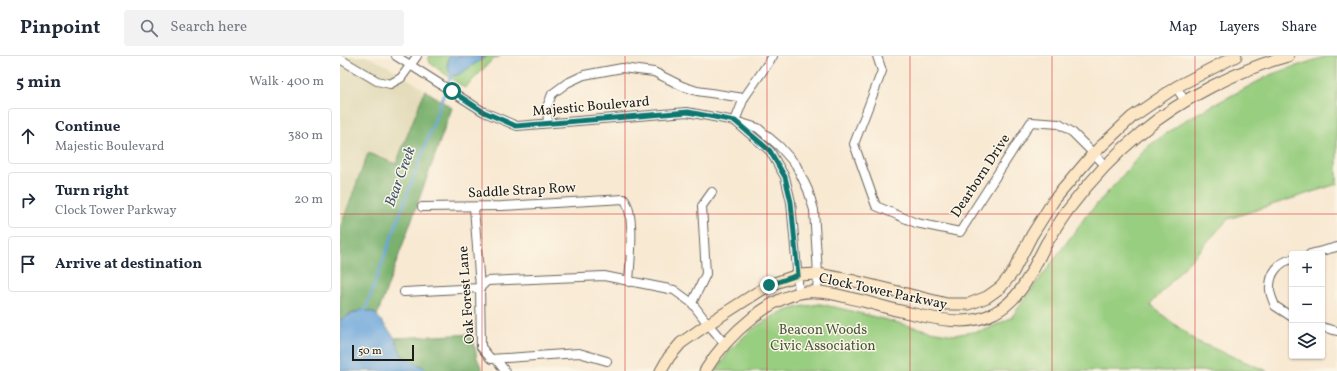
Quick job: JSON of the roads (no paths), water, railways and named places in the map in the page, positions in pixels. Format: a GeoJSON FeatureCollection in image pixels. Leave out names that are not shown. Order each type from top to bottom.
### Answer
{"type":"FeatureCollection","features":[{"type":"Feature","properties":{"kind":"street","name":"Majestic Boulevard"},"geometry":{"type":"LineString","coordinates":[[396,56],[484,112],[516,126],[688,112],[735,121],[758,128],[779,146],[796,165],[808,190],[814,210],[818,274],[817,292]]}},
{"type":"Feature","properties":{"kind":"street"},"geometry":{"type":"LineString","coordinates":[[340,59],[377,81],[390,84],[401,78],[417,56]]}},
{"type":"Feature","properties":{"kind":"street"},"geometry":{"type":"LineString","coordinates":[[735,121],[744,98],[773,56]]}},
{"type":"Feature","properties":{"kind":"street","name":"Dearborn Drive"},"geometry":{"type":"LineString","coordinates":[[877,56],[882,71],[854,144],[876,206],[916,223],[960,232],[1031,122],[1059,124],[1072,132],[1106,166]]}},
{"type":"Feature","properties":{"kind":"street","name":"Clock Tower Parkway"},"geometry":{"type":"LineString","coordinates":[[661,371],[669,357],[681,343],[708,324],[769,285],[798,275],[818,274],[854,281],[947,304],[969,304],[986,297],[1001,287],[1013,272],[1032,235],[1054,200],[1093,154],[1132,117],[1176,87],[1236,56]]}},
{"type":"Feature","properties":{"kind":"street","name":"Clock Tower Parkway"},"geometry":{"type":"LineString","coordinates":[[705,371],[713,357],[760,311],[783,299],[799,293],[817,292],[850,298],[945,321],[972,321],[994,313],[1013,299],[1027,282],[1046,244],[1068,211],[1106,166],[1143,130],[1185,101],[1237,74],[1288,56]]}},
{"type":"Feature","properties":{"kind":"street"},"geometry":{"type":"LineString","coordinates":[[548,123],[547,108],[552,94],[567,83],[584,76],[622,68],[654,72],[682,86],[697,91],[744,98]]}},
{"type":"Feature","properties":{"kind":"street"},"geometry":{"type":"LineString","coordinates":[[1176,87],[1185,101]]}},
{"type":"Feature","properties":{"kind":"street","name":"Majestic Boulevard"},"geometry":{"type":"LineString","coordinates":[[735,121],[770,151],[785,177],[791,202],[799,293]]}},
{"type":"Feature","properties":{"kind":"street"},"geometry":{"type":"LineString","coordinates":[[692,302],[706,274],[702,206],[712,192]]}},
{"type":"Feature","properties":{"kind":"street","name":"Saddle Strap Row"},"geometry":{"type":"LineString","coordinates":[[422,207],[474,207],[624,199],[629,205],[631,241],[629,282]]}},
{"type":"Feature","properties":{"kind":"street","name":"Oak Forest Lane"},"geometry":{"type":"LineString","coordinates":[[474,207],[480,288],[481,347],[491,359],[496,359],[505,371]]}},
{"type":"Feature","properties":{"kind":"street"},"geometry":{"type":"LineString","coordinates":[[1322,251],[1337,247]]}},
{"type":"Feature","properties":{"kind":"street"},"geometry":{"type":"LineString","coordinates":[[1289,260],[1284,261],[1273,272],[1270,288],[1275,306],[1289,315]]}},
{"type":"Feature","properties":{"kind":"street"},"geometry":{"type":"LineString","coordinates":[[404,292],[480,288],[487,282],[604,276],[674,290],[692,302],[725,344]]}},
{"type":"Feature","properties":{"kind":"street"},"geometry":{"type":"LineString","coordinates":[[1325,328],[1337,332]]}},
{"type":"Feature","properties":{"kind":"street"},"geometry":{"type":"LineString","coordinates":[[496,359],[579,353],[607,361]]}},
{"type":"Feature","properties":{"kind":"water"},"geometry":{"type":"Polygon","coordinates":[[[449,56],[487,56],[458,75],[454,76],[449,72],[447,65],[449,56]]]}},
{"type":"Feature","properties":{"kind":"water"},"geometry":{"type":"Polygon","coordinates":[[[361,310],[375,313],[395,338],[402,356],[425,368],[427,371],[340,371],[340,321],[343,318],[361,310]]]}},
{"type":"Feature","properties":{"kind":"waterway","name":"Bear Creek"},"geometry":{"type":"LineString","coordinates":[[365,310],[452,72]]}},
{"type":"Feature","properties":{"kind":"park label","name":"Beacon Woods Civic Association"},"geometry":{"type":"Point","coordinates":[823,338]}}]}
